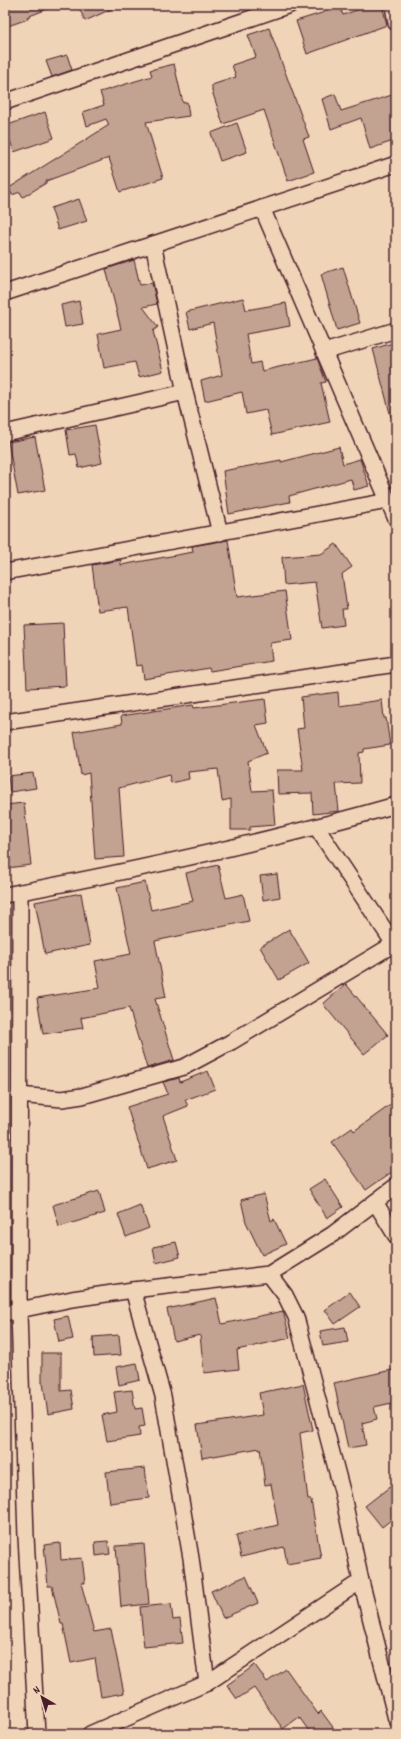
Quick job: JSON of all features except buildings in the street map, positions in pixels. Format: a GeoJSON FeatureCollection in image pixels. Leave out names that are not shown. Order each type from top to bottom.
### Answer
{"type":"FeatureCollection","features":[{"type":"Feature","properties":{"kind":"street"},"geometry":{"type":"LineString","coordinates":[[5,102],[290,5]]}},
{"type":"Feature","properties":{"kind":"street"},"geometry":{"type":"LineString","coordinates":[[393,5],[396,23]]}},
{"type":"Feature","properties":{"kind":"street"},"geometry":{"type":"LineString","coordinates":[[5,293],[396,164]]}},
{"type":"Feature","properties":{"kind":"street"},"geometry":{"type":"LineString","coordinates":[[262,208],[396,519]]}},
{"type":"Feature","properties":{"kind":"street"},"geometry":{"type":"LineString","coordinates":[[153,244],[185,392],[220,533]]}},
{"type":"Feature","properties":{"kind":"street"},"geometry":{"type":"LineString","coordinates":[[324,352],[396,330]]}},
{"type":"Feature","properties":{"kind":"street"},"geometry":{"type":"LineString","coordinates":[[5,433],[185,392]]}},
{"type":"Feature","properties":{"kind":"street"},"geometry":{"type":"LineString","coordinates":[[5,572],[388,501]]}},
{"type":"Feature","properties":{"kind":"street"},"geometry":{"type":"LineString","coordinates":[[5,722],[396,664]]}},
{"type":"Feature","properties":{"kind":"street"},"geometry":{"type":"LineString","coordinates":[[5,895],[162,864],[317,828],[396,805]]}},
{"type":"Feature","properties":{"kind":"street"},"geometry":{"type":"LineString","coordinates":[[19,1095],[62,1099],[82,1096],[184,1067],[231,1042],[395,945],[317,828]]}},
{"type":"Feature","properties":{"kind":"street"},"geometry":{"type":"LineString","coordinates":[[20,892],[19,1095],[12,1312],[37,1734]]}},
{"type":"Feature","properties":{"kind":"street"},"geometry":{"type":"LineString","coordinates":[[12,1312],[72,1299],[132,1290],[269,1274],[333,1234],[396,1186]]}},
{"type":"Feature","properties":{"kind":"street"},"geometry":{"type":"LineString","coordinates":[[375,1202],[396,1236]]}},
{"type":"Feature","properties":{"kind":"street"},"geometry":{"type":"LineString","coordinates":[[269,1274],[285,1295],[296,1317],[342,1491],[361,1581],[396,1719]]}},
{"type":"Feature","properties":{"kind":"street"},"geometry":{"type":"LineString","coordinates":[[132,1290],[163,1396],[191,1558],[207,1683]]}},
{"type":"Feature","properties":{"kind":"street"},"geometry":{"type":"LineString","coordinates":[[90,1734],[207,1683],[361,1581]]}}]}
